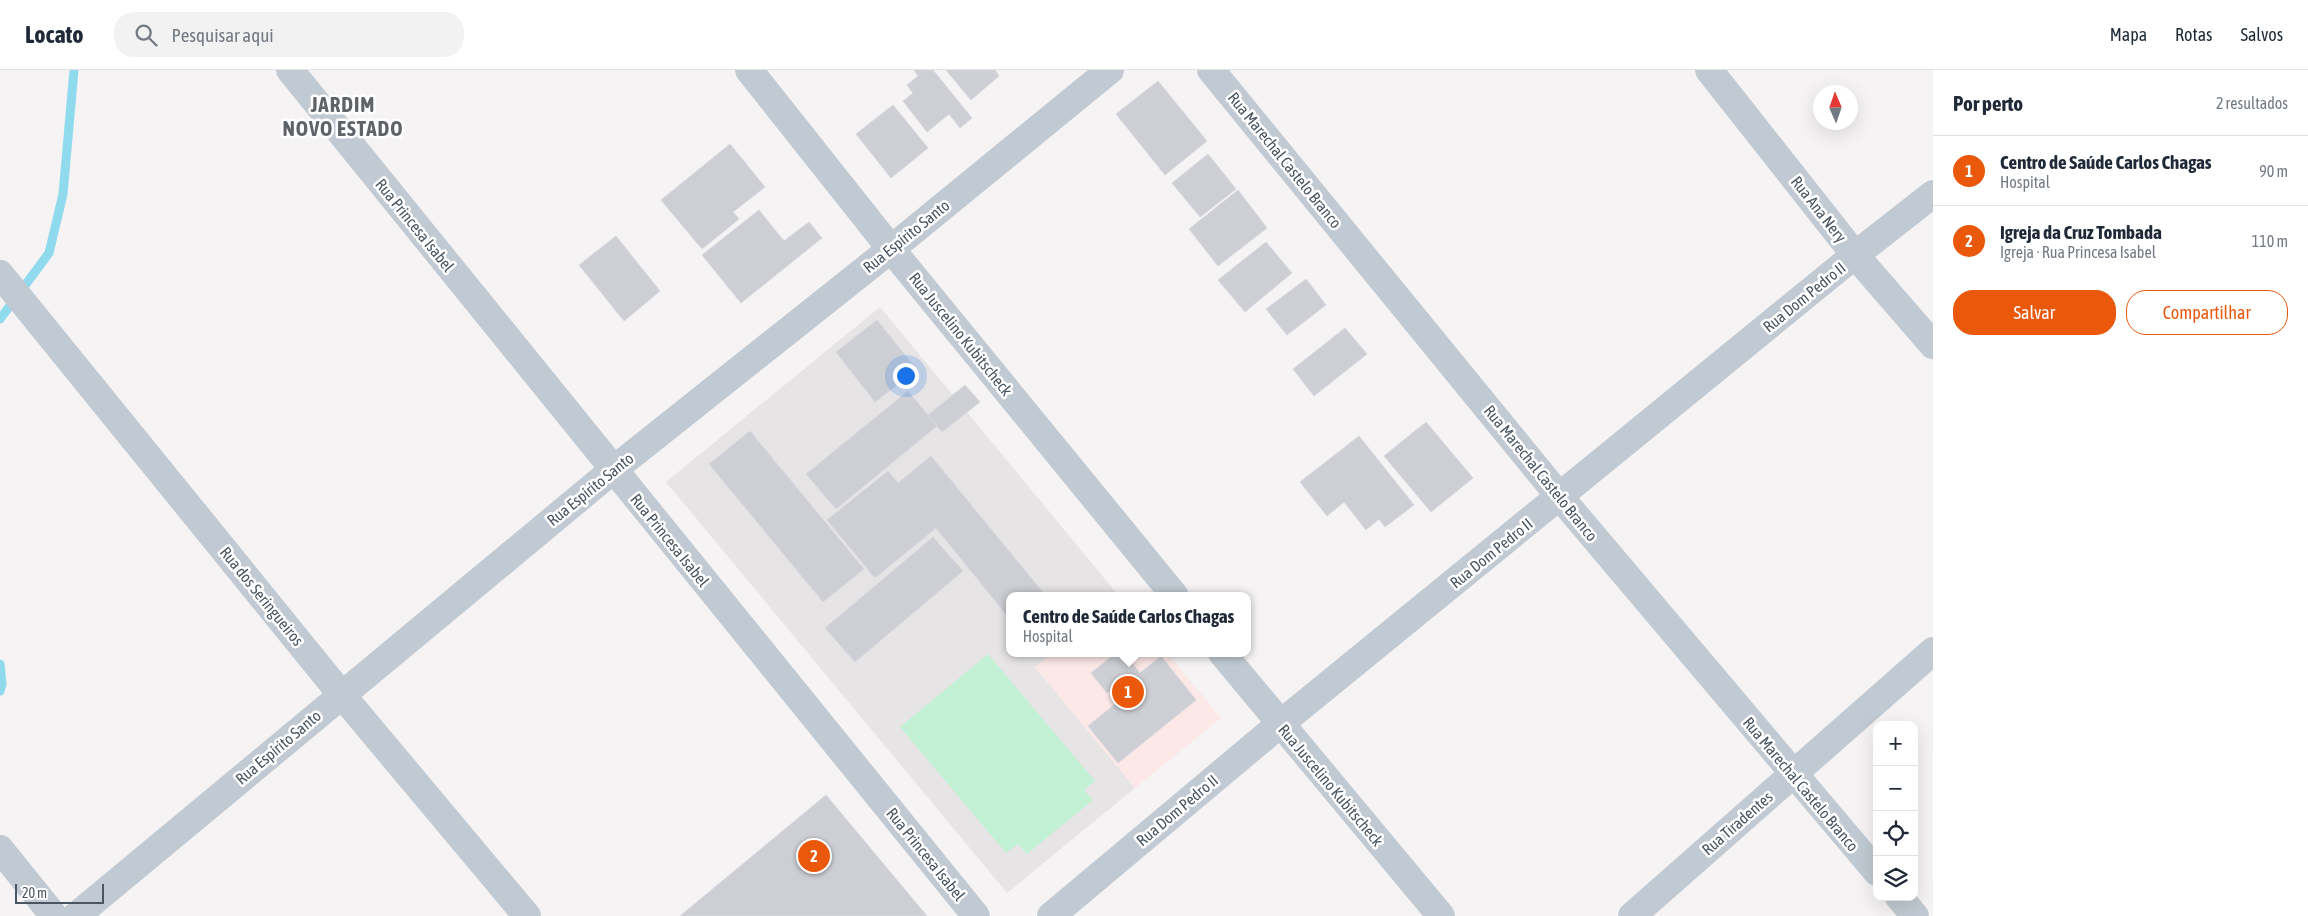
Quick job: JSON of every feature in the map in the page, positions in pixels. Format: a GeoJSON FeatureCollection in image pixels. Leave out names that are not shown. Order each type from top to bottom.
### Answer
{"type":"FeatureCollection","features":[{"type":"Feature","properties":{"kind":"street","name":"Rua Princesa Isabel"},"geometry":{"type":"LineString","coordinates":[[290,70],[976,916]]}},
{"type":"Feature","properties":{"kind":"street","name":"Rua Juscelino Kubitscheck"},"geometry":{"type":"LineString","coordinates":[[749,70],[891,249],[1172,592]]}},
{"type":"Feature","properties":{"kind":"street","name":"Rua Espírito Santo"},"geometry":{"type":"LineString","coordinates":[[76,916],[613,470],[891,249],[1110,70]]}},
{"type":"Feature","properties":{"kind":"street","name":"Rua Marechal Castelo Branco"},"geometry":{"type":"LineString","coordinates":[[1211,70],[1560,497],[1792,774],[1873,867]]}},
{"type":"Feature","properties":{"kind":"street","name":"Rua Ana Nery"},"geometry":{"type":"LineString","coordinates":[[1709,70],[1855,254],[1933,345]]}},
{"type":"Feature","properties":{"kind":"street","name":"Rua Dom Pedro II"},"geometry":{"type":"LineString","coordinates":[[1051,916],[1280,724],[1855,254],[1933,194]]}},
{"type":"Feature","properties":{"kind":"street","name":"Rua dos Seringueiros"},"geometry":{"type":"LineString","coordinates":[[2,277],[341,694],[527,916]]}},
{"type":"Feature","properties":{"kind":"street","name":"Rua Tiradentes"},"geometry":{"type":"LineString","coordinates":[[1632,916],[1933,651]]}},
{"type":"Feature","properties":{"kind":"street","name":"Rua Juscelino Kubitscheck"},"geometry":{"type":"LineString","coordinates":[[1225,657],[1440,916]]}},
{"type":"Feature","properties":{"kind":"street"},"geometry":{"type":"LineString","coordinates":[[0,849],[54,916]]}},
{"type":"Feature","properties":{"kind":"street"},"geometry":{"type":"LineString","coordinates":[[1902,901],[1915,916]]}},
{"type":"Feature","properties":{"kind":"shaded area"},"geometry":{"type":"Polygon","coordinates":[[[880,307],[1116,592],[1006,592],[1006,657],[1047,657],[1035,667],[1135,788],[1007,893],[666,482],[880,307]]]}},
{"type":"Feature","properties":{"kind":"shaded area"},"geometry":{"type":"Polygon","coordinates":[[[1047,657],[1170,657],[1221,718],[1135,788],[1035,667],[1047,657]]]}},
{"type":"Feature","properties":{"kind":"green space"},"geometry":{"type":"Polygon","coordinates":[[[988,654],[1095,781],[1084,790],[1093,800],[1027,854],[1018,844],[1006,853],[900,727],[988,654]]]}},
{"type":"Feature","properties":{"kind":"building"},"geometry":{"type":"Polygon","coordinates":[[[914,70],[933,70],[972,118],[960,128],[949,114],[927,132],[903,101],[913,93],[907,85],[918,76],[914,70]]]}},
{"type":"Feature","properties":{"kind":"building"},"geometry":{"type":"Polygon","coordinates":[[[946,70],[995,70],[999,76],[971,100],[946,70]]]}},
{"type":"Feature","properties":{"kind":"building"},"geometry":{"type":"Polygon","coordinates":[[[1158,81],[1207,141],[1165,175],[1116,114],[1158,81]]]}},
{"type":"Feature","properties":{"kind":"building"},"geometry":{"type":"Polygon","coordinates":[[[893,105],[928,148],[891,178],[856,134],[893,105]]]}},
{"type":"Feature","properties":{"kind":"building"},"geometry":{"type":"Polygon","coordinates":[[[730,144],[765,187],[733,212],[739,219],[702,249],[661,200],[730,144]]]}},
{"type":"Feature","properties":{"kind":"building"},"geometry":{"type":"Polygon","coordinates":[[[1208,154],[1236,189],[1200,217],[1172,183],[1208,154]]]}},
{"type":"Feature","properties":{"kind":"building"},"geometry":{"type":"Polygon","coordinates":[[[1238,190],[1267,228],[1218,266],[1189,229],[1238,190]]]}},
{"type":"Feature","properties":{"kind":"building"},"geometry":{"type":"Polygon","coordinates":[[[759,210],[784,241],[809,222],[822,238],[741,303],[702,255],[759,210]]]}},
{"type":"Feature","properties":{"kind":"building"},"geometry":{"type":"Polygon","coordinates":[[[616,236],[660,291],[624,321],[579,265],[616,236]]]}},
{"type":"Feature","properties":{"kind":"building"},"geometry":{"type":"Polygon","coordinates":[[[1266,242],[1292,273],[1245,312],[1218,280],[1266,242]]]}},
{"type":"Feature","properties":{"kind":"building"},"geometry":{"type":"Polygon","coordinates":[[[1306,279],[1326,305],[1287,335],[1266,309],[1306,279]]]}},
{"type":"Feature","properties":{"kind":"building"},"geometry":{"type":"Polygon","coordinates":[[[877,320],[917,370],[875,402],[836,352],[877,320]]]}},
{"type":"Feature","properties":{"kind":"building"},"geometry":{"type":"Polygon","coordinates":[[[1345,328],[1367,354],[1314,396],[1293,369],[1345,328]]]}},
{"type":"Feature","properties":{"kind":"building"},"geometry":{"type":"Polygon","coordinates":[[[965,385],[980,402],[942,432],[928,415],[965,385]]]}},
{"type":"Feature","properties":{"kind":"building"},"geometry":{"type":"Polygon","coordinates":[[[908,391],[937,426],[836,509],[806,474],[908,391]]]}},
{"type":"Feature","properties":{"kind":"building"},"geometry":{"type":"Polygon","coordinates":[[[1426,422],[1473,478],[1431,512],[1384,456],[1426,422]]]}},
{"type":"Feature","properties":{"kind":"building"},"geometry":{"type":"Polygon","coordinates":[[[750,431],[864,569],[823,602],[709,464],[750,431]]]}},
{"type":"Feature","properties":{"kind":"building"},"geometry":{"type":"Polygon","coordinates":[[[1359,436],[1414,505],[1385,527],[1379,519],[1366,530],[1344,502],[1327,516],[1300,482],[1359,436]]]}},
{"type":"Feature","properties":{"kind":"building"},"geometry":{"type":"Polygon","coordinates":[[[931,456],[1043,592],[1006,592],[1006,614],[936,528],[875,578],[827,520],[888,471],[898,483],[931,456]]]}},
{"type":"Feature","properties":{"kind":"building"},"geometry":{"type":"Polygon","coordinates":[[[933,537],[963,571],[855,662],[825,628],[933,537]]]}},
{"type":"Feature","properties":{"kind":"building"},"geometry":{"type":"Polygon","coordinates":[[[1111,657],[1127,657],[1140,673],[1162,657],[1196,700],[1118,763],[1088,726],[1130,692],[1121,681],[1107,693],[1091,673],[1111,657]]]}},
{"type":"Feature","properties":{"kind":"building"},"geometry":{"type":"Polygon","coordinates":[[[826,795],[927,916],[680,916],[826,795]]]}},
{"type":"Feature","properties":{"kind":"waterway"},"geometry":{"type":"LineString","coordinates":[[0,319],[49,253],[63,194],[74,70]]}},
{"type":"Feature","properties":{"kind":"waterway"},"geometry":{"type":"LineString","coordinates":[[0,664],[2,684],[0,691]]}},
{"type":"Feature","properties":{"kind":"place","name":"Centro de Saúde Carlos Chagas"},"geometry":{"type":"Point","coordinates":[1128,692]}},
{"type":"Feature","properties":{"kind":"place","name":"Igreja da Cruz Tombada"},"geometry":{"type":"Point","coordinates":[814,856]}},
{"type":"Feature","properties":{"kind":"district","name":"JARDIM NOVO ESTADO"},"geometry":{"type":"Point","coordinates":[343,116]}}]}
